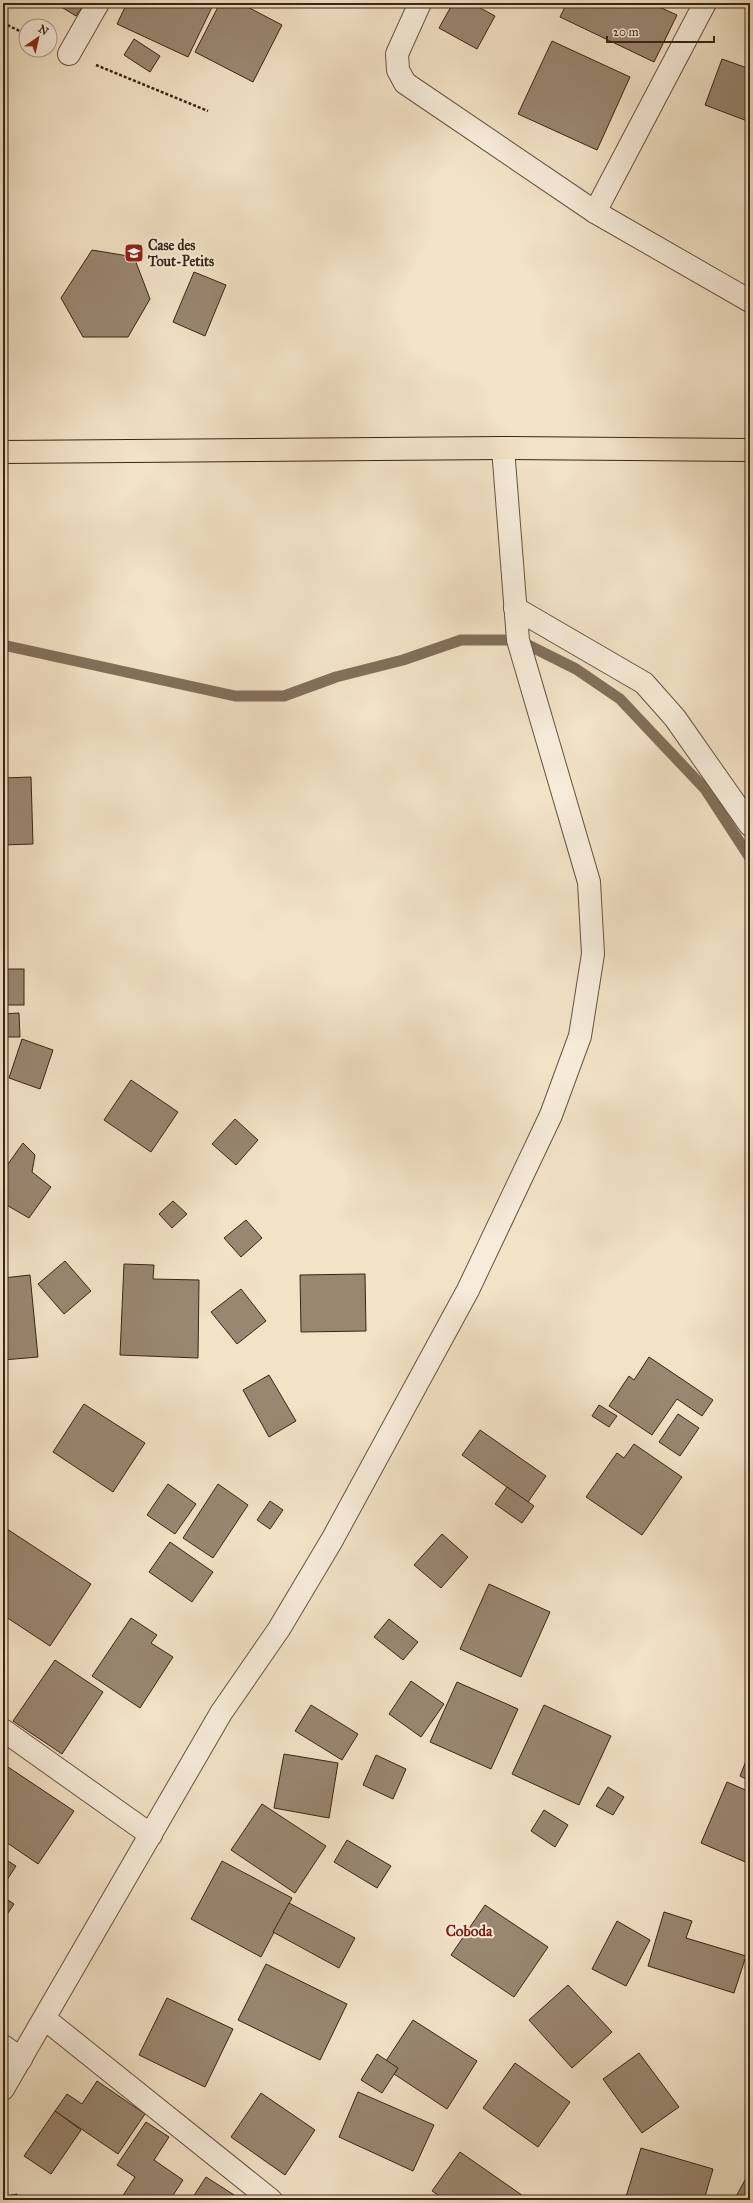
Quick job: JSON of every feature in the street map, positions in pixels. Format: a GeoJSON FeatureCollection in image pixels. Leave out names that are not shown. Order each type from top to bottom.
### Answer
{"type":"FeatureCollection","features":[{"type":"Feature","properties":{"kind":"main road"},"geometry":{"type":"LineString","coordinates":[[3,452],[503,448],[750,450]]}},
{"type":"Feature","properties":{"kind":"street"},"geometry":{"type":"LineString","coordinates":[[69,54],[98,3]]}},
{"type":"Feature","properties":{"kind":"street"},"geometry":{"type":"LineString","coordinates":[[420,3],[397,54],[398,70],[405,84],[595,212],[750,301]]}},
{"type":"Feature","properties":{"kind":"street"},"geometry":{"type":"LineString","coordinates":[[595,212],[705,3]]}},
{"type":"Feature","properties":{"kind":"street"},"geometry":{"type":"LineString","coordinates":[[3,2089],[222,1713],[279,1629],[332,1540],[468,1290],[551,1115],[580,1036],[593,954],[589,882],[518,640],[503,448]]}},
{"type":"Feature","properties":{"kind":"street"},"geometry":{"type":"LineString","coordinates":[[515,608],[644,683],[675,718],[750,825]]}},
{"type":"Feature","properties":{"kind":"street"},"geometry":{"type":"LineString","coordinates":[[3,1730],[151,1835]]}},
{"type":"Feature","properties":{"kind":"street"},"geometry":{"type":"LineString","coordinates":[[45,2019],[271,2200]]}},
{"type":"Feature","properties":{"kind":"street"},"geometry":{"type":"LineString","coordinates":[[3,2046],[21,2058]]}},
{"type":"Feature","properties":{"kind":"path"},"geometry":{"type":"LineString","coordinates":[[3,23],[18,30]]}},
{"type":"Feature","properties":{"kind":"path"},"geometry":{"type":"LineString","coordinates":[[69,54],[208,111]]}},
{"type":"Feature","properties":{"kind":"building"},"geometry":{"type":"Polygon","coordinates":[[[55,3],[85,3],[76,16],[55,3]]]}},
{"type":"Feature","properties":{"kind":"building"},"geometry":{"type":"Polygon","coordinates":[[[127,3],[214,3],[188,57],[117,24],[127,3]]]}},
{"type":"Feature","properties":{"kind":"building"},"geometry":{"type":"Polygon","coordinates":[[[220,3],[240,3],[282,25],[253,82],[195,52],[220,3]]]}},
{"type":"Feature","properties":{"kind":"building"},"geometry":{"type":"Polygon","coordinates":[[[453,3],[471,3],[495,16],[477,49],[439,28],[453,3]]]}},
{"type":"Feature","properties":{"kind":"building"},"geometry":{"type":"Polygon","coordinates":[[[567,3],[650,3],[677,15],[654,62],[560,17],[567,3]]]}},
{"type":"Feature","properties":{"kind":"building"},"geometry":{"type":"Polygon","coordinates":[[[134,39],[160,56],[150,72],[124,55],[134,39]]]}},
{"type":"Feature","properties":{"kind":"building"},"geometry":{"type":"Polygon","coordinates":[[[552,41],[630,77],[597,150],[518,114],[552,41]]]}},
{"type":"Feature","properties":{"kind":"building"},"geometry":{"type":"Polygon","coordinates":[[[722,59],[750,69],[750,122],[705,105],[722,59]]]}},
{"type":"Feature","properties":{"kind":"building"},"geometry":{"type":"Polygon","coordinates":[[[92,250],[134,257],[150,299],[128,337],[83,337],[61,298],[92,250]]]}},
{"type":"Feature","properties":{"kind":"building"},"geometry":{"type":"Polygon","coordinates":[[[194,272],[226,285],[205,336],[173,322],[194,272]]]}},
{"type":"Feature","properties":{"kind":"building"},"geometry":{"type":"Polygon","coordinates":[[[31,777],[33,844],[3,845],[3,778],[31,777]]]}},
{"type":"Feature","properties":{"kind":"building"},"geometry":{"type":"Polygon","coordinates":[[[3,969],[24,969],[24,1005],[3,1005],[3,969]]]}},
{"type":"Feature","properties":{"kind":"building"},"geometry":{"type":"Polygon","coordinates":[[[19,1013],[20,1037],[3,1037],[3,1014],[19,1013]]]}},
{"type":"Feature","properties":{"kind":"building"},"geometry":{"type":"Polygon","coordinates":[[[22,1039],[53,1050],[40,1089],[9,1078],[22,1039]]]}},
{"type":"Feature","properties":{"kind":"building"},"geometry":{"type":"Polygon","coordinates":[[[131,1080],[178,1112],[151,1152],[104,1120],[131,1080]]]}},
{"type":"Feature","properties":{"kind":"building"},"geometry":{"type":"Polygon","coordinates":[[[235,1119],[258,1140],[236,1165],[212,1144],[235,1119]]]}},
{"type":"Feature","properties":{"kind":"building"},"geometry":{"type":"Polygon","coordinates":[[[23,1143],[35,1155],[32,1172],[51,1187],[29,1218],[3,1203],[3,1171],[23,1143]]]}},
{"type":"Feature","properties":{"kind":"building"},"geometry":{"type":"Polygon","coordinates":[[[173,1201],[187,1214],[172,1228],[159,1214],[173,1201]]]}},
{"type":"Feature","properties":{"kind":"building"},"geometry":{"type":"Polygon","coordinates":[[[246,1220],[262,1238],[241,1257],[224,1238],[246,1220]]]}},
{"type":"Feature","properties":{"kind":"building"},"geometry":{"type":"Polygon","coordinates":[[[65,1261],[91,1291],[64,1314],[38,1284],[65,1261]]]}},
{"type":"Feature","properties":{"kind":"building"},"geometry":{"type":"Polygon","coordinates":[[[124,1264],[154,1265],[153,1279],[199,1280],[198,1358],[120,1355],[124,1264]]]}},
{"type":"Feature","properties":{"kind":"building"},"geometry":{"type":"Polygon","coordinates":[[[365,1274],[366,1331],[301,1332],[300,1275],[365,1274]]]}},
{"type":"Feature","properties":{"kind":"building"},"geometry":{"type":"Polygon","coordinates":[[[30,1275],[38,1357],[3,1360],[3,1278],[30,1275]]]}},
{"type":"Feature","properties":{"kind":"building"},"geometry":{"type":"Polygon","coordinates":[[[241,1289],[266,1321],[237,1344],[211,1312],[241,1289]]]}},
{"type":"Feature","properties":{"kind":"building"},"geometry":{"type":"Polygon","coordinates":[[[649,1357],[713,1400],[702,1416],[677,1399],[652,1435],[609,1406],[629,1376],[634,1380],[649,1357]]]}},
{"type":"Feature","properties":{"kind":"building"},"geometry":{"type":"Polygon","coordinates":[[[269,1375],[296,1421],[269,1437],[243,1390],[269,1375]]]}},
{"type":"Feature","properties":{"kind":"building"},"geometry":{"type":"Polygon","coordinates":[[[84,1404],[145,1443],[113,1492],[53,1452],[84,1404]]]}},
{"type":"Feature","properties":{"kind":"building"},"geometry":{"type":"Polygon","coordinates":[[[599,1405],[617,1416],[609,1427],[592,1416],[599,1405]]]}},
{"type":"Feature","properties":{"kind":"building"},"geometry":{"type":"Polygon","coordinates":[[[678,1414],[699,1428],[680,1456],[659,1442],[678,1414]]]}},
{"type":"Feature","properties":{"kind":"building"},"geometry":{"type":"Polygon","coordinates":[[[480,1430],[546,1476],[528,1502],[462,1455],[480,1430]]]}},
{"type":"Feature","properties":{"kind":"building"},"geometry":{"type":"Polygon","coordinates":[[[634,1444],[682,1477],[642,1535],[586,1497],[617,1453],[624,1458],[634,1444]]]}},
{"type":"Feature","properties":{"kind":"building"},"geometry":{"type":"Polygon","coordinates":[[[168,1484],[196,1504],[175,1534],[147,1515],[168,1484]]]}},
{"type":"Feature","properties":{"kind":"building"},"geometry":{"type":"Polygon","coordinates":[[[218,1484],[248,1505],[213,1558],[183,1538],[218,1484]]]}},
{"type":"Feature","properties":{"kind":"building"},"geometry":{"type":"Polygon","coordinates":[[[507,1487],[534,1506],[522,1523],[495,1504],[507,1487]]]}},
{"type":"Feature","properties":{"kind":"building"},"geometry":{"type":"Polygon","coordinates":[[[270,1501],[283,1510],[270,1529],[257,1520],[270,1501]]]}},
{"type":"Feature","properties":{"kind":"building"},"geometry":{"type":"Polygon","coordinates":[[[7,1529],[91,1584],[50,1646],[3,1615],[3,1535],[7,1529]]]}},
{"type":"Feature","properties":{"kind":"building"},"geometry":{"type":"Polygon","coordinates":[[[442,1534],[468,1557],[441,1588],[414,1565],[442,1534]]]}},
{"type":"Feature","properties":{"kind":"building"},"geometry":{"type":"Polygon","coordinates":[[[170,1542],[213,1572],[192,1602],[149,1572],[170,1542]]]}},
{"type":"Feature","properties":{"kind":"building"},"geometry":{"type":"Polygon","coordinates":[[[489,1584],[550,1612],[521,1677],[460,1649],[489,1584]]]}},
{"type":"Feature","properties":{"kind":"building"},"geometry":{"type":"Polygon","coordinates":[[[131,1618],[157,1635],[151,1643],[173,1657],[140,1708],[92,1676],[131,1618]]]}},
{"type":"Feature","properties":{"kind":"building"},"geometry":{"type":"Polygon","coordinates":[[[389,1619],[418,1642],[403,1660],[374,1637],[389,1619]]]}},
{"type":"Feature","properties":{"kind":"building"},"geometry":{"type":"Polygon","coordinates":[[[55,1660],[103,1692],[62,1754],[13,1721],[55,1660]]]}},
{"type":"Feature","properties":{"kind":"building"},"geometry":{"type":"Polygon","coordinates":[[[411,1681],[444,1704],[421,1737],[389,1714],[411,1681]]]}},
{"type":"Feature","properties":{"kind":"building"},"geometry":{"type":"Polygon","coordinates":[[[457,1682],[518,1709],[491,1769],[430,1742],[457,1682]]]}},
{"type":"Feature","properties":{"kind":"building"},"geometry":{"type":"Polygon","coordinates":[[[311,1705],[358,1734],[342,1760],[295,1731],[311,1705]]]}},
{"type":"Feature","properties":{"kind":"building"},"geometry":{"type":"Polygon","coordinates":[[[544,1705],[611,1736],[579,1805],[512,1774],[544,1705]]]}},
{"type":"Feature","properties":{"kind":"building"},"geometry":{"type":"Polygon","coordinates":[[[750,1751],[750,1781],[740,1776],[750,1751]]]}},
{"type":"Feature","properties":{"kind":"building"},"geometry":{"type":"Polygon","coordinates":[[[284,1754],[338,1763],[329,1818],[274,1808],[284,1754]]]}},
{"type":"Feature","properties":{"kind":"building"},"geometry":{"type":"Polygon","coordinates":[[[376,1755],[406,1769],[393,1799],[363,1785],[376,1755]]]}},
{"type":"Feature","properties":{"kind":"building"},"geometry":{"type":"Polygon","coordinates":[[[8,1767],[74,1811],[38,1864],[3,1840],[3,1775],[8,1767]]]}},
{"type":"Feature","properties":{"kind":"building"},"geometry":{"type":"Polygon","coordinates":[[[727,1782],[750,1792],[750,1864],[701,1843],[727,1782]]]}},
{"type":"Feature","properties":{"kind":"building"},"geometry":{"type":"Polygon","coordinates":[[[608,1787],[624,1797],[613,1815],[596,1806],[608,1787]]]}},
{"type":"Feature","properties":{"kind":"building"},"geometry":{"type":"Polygon","coordinates":[[[262,1804],[326,1846],[295,1893],[231,1850],[262,1804]]]}},
{"type":"Feature","properties":{"kind":"building"},"geometry":{"type":"Polygon","coordinates":[[[544,1810],[568,1825],[555,1847],[531,1831],[544,1810]]]}},
{"type":"Feature","properties":{"kind":"building"},"geometry":{"type":"Polygon","coordinates":[[[347,1840],[391,1866],[377,1888],[334,1862],[347,1840]]]}},
{"type":"Feature","properties":{"kind":"building"},"geometry":{"type":"Polygon","coordinates":[[[3,1858],[16,1866],[3,1886],[3,1858]]]}},
{"type":"Feature","properties":{"kind":"building"},"geometry":{"type":"Polygon","coordinates":[[[222,1861],[292,1898],[261,1957],[191,1919],[222,1861]]]}},
{"type":"Feature","properties":{"kind":"building"},"geometry":{"type":"Polygon","coordinates":[[[3,1897],[14,1904],[4,1919],[3,1918],[3,1897]]]}},
{"type":"Feature","properties":{"kind":"building"},"geometry":{"type":"Polygon","coordinates":[[[289,1903],[355,1938],[339,1968],[273,1932],[289,1903]]]}},
{"type":"Feature","properties":{"kind":"building"},"geometry":{"type":"Polygon","coordinates":[[[485,1905],[548,1947],[514,1997],[451,1955],[485,1905]]]}},
{"type":"Feature","properties":{"kind":"building"},"geometry":{"type":"Polygon","coordinates":[[[664,1912],[692,1921],[686,1938],[746,1956],[734,1993],[648,1966],[664,1912]]]}},
{"type":"Feature","properties":{"kind":"building"},"geometry":{"type":"Polygon","coordinates":[[[617,1921],[650,1940],[626,1986],[592,1969],[617,1921]]]}},
{"type":"Feature","properties":{"kind":"building"},"geometry":{"type":"Polygon","coordinates":[[[266,1964],[347,2004],[320,2060],[238,2020],[266,1964]]]}},
{"type":"Feature","properties":{"kind":"building"},"geometry":{"type":"Polygon","coordinates":[[[568,1985],[612,2032],[572,2068],[529,2020],[568,1985]]]}},
{"type":"Feature","properties":{"kind":"building"},"geometry":{"type":"Polygon","coordinates":[[[167,1998],[233,2029],[205,2087],[139,2055],[167,1998]]]}},
{"type":"Feature","properties":{"kind":"building"},"geometry":{"type":"Polygon","coordinates":[[[413,2020],[477,2061],[447,2109],[394,2074],[398,2068],[386,2061],[413,2020]]]}},
{"type":"Feature","properties":{"kind":"building"},"geometry":{"type":"Polygon","coordinates":[[[639,2053],[679,2107],[642,2133],[603,2079],[639,2053]]]}},
{"type":"Feature","properties":{"kind":"building"},"geometry":{"type":"Polygon","coordinates":[[[377,2054],[398,2068],[382,2093],[361,2080],[377,2054]]]}},
{"type":"Feature","properties":{"kind":"building"},"geometry":{"type":"Polygon","coordinates":[[[515,2063],[570,2102],[538,2147],[483,2108],[515,2063]]]}},
{"type":"Feature","properties":{"kind":"building"},"geometry":{"type":"Polygon","coordinates":[[[97,2081],[145,2114],[118,2154],[55,2111],[67,2094],[82,2104],[97,2081]]]}},
{"type":"Feature","properties":{"kind":"building"},"geometry":{"type":"Polygon","coordinates":[[[358,2092],[434,2125],[413,2171],[339,2137],[358,2092]]]}},
{"type":"Feature","properties":{"kind":"building"},"geometry":{"type":"Polygon","coordinates":[[[261,2093],[315,2130],[285,2175],[231,2137],[261,2093]]]}},
{"type":"Feature","properties":{"kind":"building"},"geometry":{"type":"Polygon","coordinates":[[[55,2111],[81,2130],[51,2174],[24,2156],[55,2111]]]}},
{"type":"Feature","properties":{"kind":"building"},"geometry":{"type":"Polygon","coordinates":[[[146,2122],[169,2137],[154,2160],[183,2180],[170,2200],[120,2200],[135,2177],[117,2165],[146,2122]]]}},
{"type":"Feature","properties":{"kind":"building"},"geometry":{"type":"Polygon","coordinates":[[[641,2148],[713,2169],[704,2200],[625,2200],[641,2148]]]}},
{"type":"Feature","properties":{"kind":"building"},"geometry":{"type":"Polygon","coordinates":[[[460,2152],[529,2200],[446,2200],[432,2191],[460,2152]]]}},
{"type":"Feature","properties":{"kind":"building"},"geometry":{"type":"Polygon","coordinates":[[[750,2171],[750,2200],[734,2200],[750,2171]]]}},
{"type":"Feature","properties":{"kind":"building"},"geometry":{"type":"Polygon","coordinates":[[[206,2177],[242,2200],[191,2200],[206,2177]]]}},
{"type":"Feature","properties":{"kind":"building"},"geometry":{"type":"Polygon","coordinates":[[[17,2194],[18,2200],[3,2200],[3,2197],[17,2194]]]}},
{"type":"Feature","properties":{"kind":"waterway"},"geometry":{"type":"LineString","coordinates":[[3,645],[235,696],[284,696],[336,677],[403,660],[461,640],[518,640],[576,669],[620,699],[705,789],[750,858]]}},
{"type":"Feature","properties":{"kind":"place","name":"Case des Tout-Petits"},"geometry":{"type":"Point","coordinates":[134,253]}},
{"type":"Feature","properties":{"kind":"district","name":"Coboda"},"geometry":{"type":"Point","coordinates":[469,1931]}}]}
